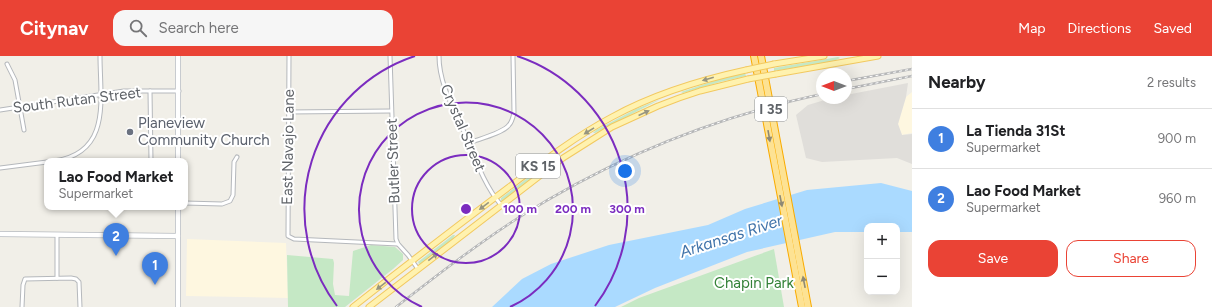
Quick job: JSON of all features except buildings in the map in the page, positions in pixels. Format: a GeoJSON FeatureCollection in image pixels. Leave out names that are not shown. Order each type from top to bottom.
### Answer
{"type":"FeatureCollection","features":[{"type":"Feature","properties":{"kind":"highway","name":"I 35"},"geometry":{"type":"LineString","coordinates":[[754,56],[802,307]]}},
{"type":"Feature","properties":{"kind":"highway","name":"I 35"},"geometry":{"type":"LineString","coordinates":[[761,56],[808,307]]}},
{"type":"Feature","properties":{"kind":"main road"},"geometry":{"type":"LineString","coordinates":[[178,56],[178,158]]}},
{"type":"Feature","properties":{"kind":"main road","name":"KS 15"},"geometry":{"type":"LineString","coordinates":[[353,307],[412,260],[571,142],[612,117],[676,89],[722,75],[774,64],[824,56]]}},
{"type":"Feature","properties":{"kind":"main road","name":"KS 15"},"geometry":{"type":"LineString","coordinates":[[369,307],[563,158],[612,127],[658,106],[700,91],[748,79],[878,56]]}},
{"type":"Feature","properties":{"kind":"main road"},"geometry":{"type":"LineString","coordinates":[[178,210],[178,307]]}},
{"type":"Feature","properties":{"kind":"main road"},"geometry":{"type":"LineString","coordinates":[[0,234],[178,236]]}},
{"type":"Feature","properties":{"kind":"street"},"geometry":{"type":"LineString","coordinates":[[71,158],[84,150],[92,141],[100,122],[100,56]]}},
{"type":"Feature","properties":{"kind":"street","name":"East Navajo Lane"},"geometry":{"type":"LineString","coordinates":[[289,56],[287,234],[289,237],[297,239],[398,244]]}},
{"type":"Feature","properties":{"kind":"street","name":"Butler Street"},"geometry":{"type":"LineString","coordinates":[[390,56],[396,239],[398,244]]}},
{"type":"Feature","properties":{"kind":"street","name":"Crystal Street"},"geometry":{"type":"LineString","coordinates":[[439,56],[440,72],[468,143],[488,188],[501,205]]}},
{"type":"Feature","properties":{"kind":"street"},"geometry":{"type":"LineString","coordinates":[[468,143],[502,130],[511,122],[514,113],[513,56]]}},
{"type":"Feature","properties":{"kind":"street"},"geometry":{"type":"LineString","coordinates":[[7,64],[15,80],[24,130]]}},
{"type":"Feature","properties":{"kind":"street","name":"South Rutan Street"},"geometry":{"type":"LineString","coordinates":[[0,110],[124,91],[178,91]]}},
{"type":"Feature","properties":{"kind":"street"},"geometry":{"type":"LineString","coordinates":[[150,91],[151,158]]}},
{"type":"Feature","properties":{"kind":"street"},"geometry":{"type":"LineString","coordinates":[[289,112],[391,111]]}},
{"type":"Feature","properties":{"kind":"street"},"geometry":{"type":"LineString","coordinates":[[188,203],[222,204],[230,201],[233,195],[234,162],[237,157]]}},
{"type":"Feature","properties":{"kind":"street"},"geometry":{"type":"LineString","coordinates":[[0,168],[44,162]]}},
{"type":"Feature","properties":{"kind":"street"},"geometry":{"type":"LineString","coordinates":[[230,201],[233,206]]}},
{"type":"Feature","properties":{"kind":"street"},"geometry":{"type":"LineString","coordinates":[[57,235],[57,278]]}},
{"type":"Feature","properties":{"kind":"street"},"geometry":{"type":"LineString","coordinates":[[398,244],[404,249],[418,269]]}},
{"type":"Feature","properties":{"kind":"street"},"geometry":{"type":"LineString","coordinates":[[22,307],[23,285],[25,280],[57,278],[76,279],[80,287],[80,307]]}},
{"type":"Feature","properties":{"kind":"shaded area"},"geometry":{"type":"Polygon","coordinates":[[[908,83],[906,97],[898,124],[902,135],[912,134],[912,164],[897,158],[822,162],[806,158],[796,115],[808,105],[816,103],[816,104],[852,104],[852,94],[908,83]]]}},
{"type":"Feature","properties":{"kind":"shaded area"},"geometry":{"type":"Polygon","coordinates":[[[912,92],[912,133],[902,135],[898,124],[906,97],[912,92]]]}},
{"type":"Feature","properties":{"kind":"shaded area"},"geometry":{"type":"Polygon","coordinates":[[[187,239],[286,243],[288,298],[186,296],[187,239]]]}},
{"type":"Feature","properties":{"kind":"green space"},"geometry":{"type":"Polygon","coordinates":[[[838,57],[840,58],[834,61],[774,71],[774,68],[838,57]]]}},
{"type":"Feature","properties":{"kind":"green space"},"geometry":{"type":"Polygon","coordinates":[[[745,73],[746,76],[683,93],[681,92],[717,80],[745,73]]]}},
{"type":"Feature","properties":{"kind":"green space"},"geometry":{"type":"Polygon","coordinates":[[[661,99],[595,133],[593,133],[636,109],[661,99]]]}},
{"type":"Feature","properties":{"kind":"green space"},"geometry":{"type":"Polygon","coordinates":[[[539,169],[542,170],[540,173],[501,201],[501,198],[539,169]]]}},
{"type":"Feature","properties":{"kind":"green space"},"geometry":{"type":"Polygon","coordinates":[[[455,235],[446,246],[419,264],[418,262],[455,235]]]}},
{"type":"Feature","properties":{"kind":"green space"},"geometry":{"type":"Polygon","coordinates":[[[371,245],[395,247],[403,254],[403,260],[345,307],[288,307],[287,255],[333,259],[333,284],[335,295],[349,296],[353,251],[371,245]]]}},
{"type":"Feature","properties":{"kind":"green space","name":"Chapin Park"},"geometry":{"type":"Polygon","coordinates":[[[774,249],[784,307],[621,307],[639,298],[774,249]]]}},
{"type":"Feature","properties":{"kind":"water","name":"Arkansas River"},"geometry":{"type":"Polygon","coordinates":[[[881,183],[912,191],[912,232],[900,232],[900,223],[864,223],[864,232],[835,232],[747,252],[655,288],[615,307],[492,307],[522,279],[551,264],[609,245],[708,225],[745,209],[807,190],[881,183]]]}},
{"type":"Feature","properties":{"kind":"railway"},"geometry":{"type":"LineString","coordinates":[[852,80],[912,69]]}},
{"type":"Feature","properties":{"kind":"railway"},"geometry":{"type":"LineString","coordinates":[[852,88],[912,76]]}},
{"type":"Feature","properties":{"kind":"railway"},"geometry":{"type":"LineString","coordinates":[[396,307],[502,228],[553,197],[590,177],[665,142],[703,128],[742,115],[816,96]]}},
{"type":"Feature","properties":{"kind":"place","name":"Planeview Community Church"},"geometry":{"type":"Point","coordinates":[130,132]}},
{"type":"Feature","properties":{"kind":"place","name":"Lao Food Market"},"geometry":{"type":"Point","coordinates":[116,256]}},
{"type":"Feature","properties":{"kind":"place","name":"La Tienda 31St"},"geometry":{"type":"Point","coordinates":[155,285]}}]}
